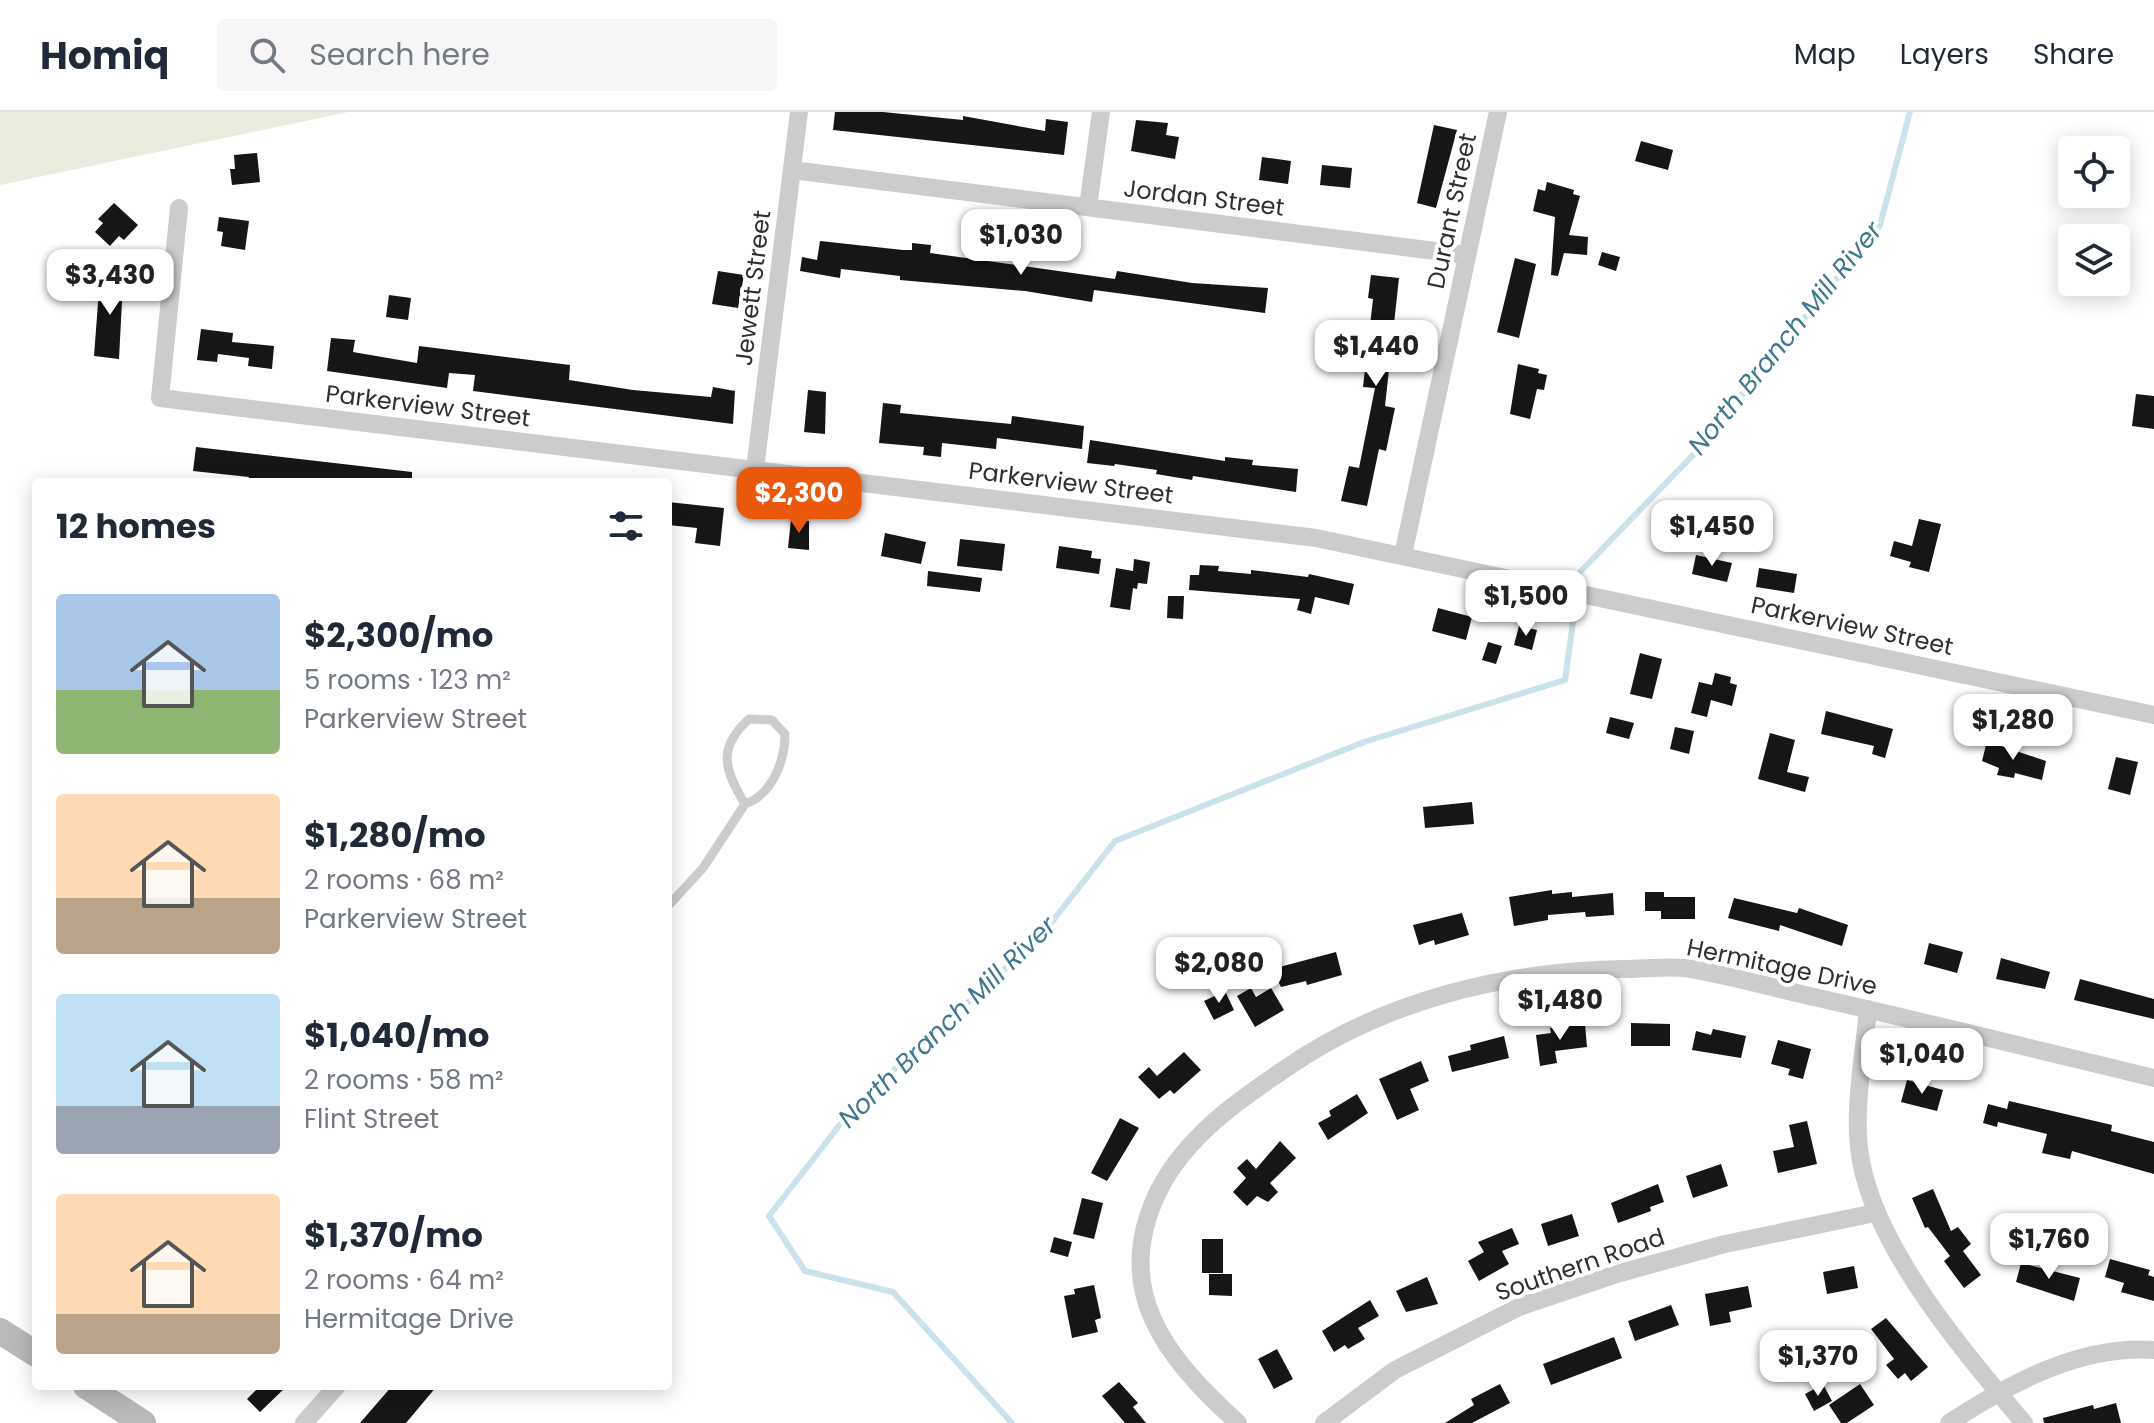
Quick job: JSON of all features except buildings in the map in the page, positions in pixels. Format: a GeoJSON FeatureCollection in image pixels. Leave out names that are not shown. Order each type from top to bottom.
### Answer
{"type":"FeatureCollection","features":[{"type":"Feature","properties":{"kind":"main road"},"geometry":{"type":"LineString","coordinates":[[0,1331],[32,1351]]}},
{"type":"Feature","properties":{"kind":"main road"},"geometry":{"type":"LineString","coordinates":[[92,1390],[143,1423]]}},
{"type":"Feature","properties":{"kind":"street","name":"Jewett Street"},"geometry":{"type":"LineString","coordinates":[[755,469],[799,112]]}},
{"type":"Feature","properties":{"kind":"street"},"geometry":{"type":"LineString","coordinates":[[1088,207],[1101,112]]}},
{"type":"Feature","properties":{"kind":"street","name":"Durant Street"},"geometry":{"type":"LineString","coordinates":[[1403,555],[1498,112]]}},
{"type":"Feature","properties":{"kind":"street","name":"Jordan Street"},"geometry":{"type":"LineString","coordinates":[[792,170],[1467,255]]}},
{"type":"Feature","properties":{"kind":"street","name":"Parkerview Street"},"geometry":{"type":"LineString","coordinates":[[179,208],[160,398],[1266,531],[1403,555],[2154,715]]}},
{"type":"Feature","properties":{"kind":"street","name":"Hermitage Drive"},"geometry":{"type":"LineString","coordinates":[[1238,1423],[1197,1382],[1161,1338],[1142,1297],[1139,1251],[1149,1211],[1167,1174],[1186,1150],[1231,1106],[1305,1055],[1376,1019],[1427,998],[1555,972],[1683,968],[2154,1078]]}},
{"type":"Feature","properties":{"kind":"street"},"geometry":{"type":"LineString","coordinates":[[1868,1009],[1860,1107],[1860,1159],[1875,1213],[1907,1269],[1997,1392],[2024,1423]]}},
{"type":"Feature","properties":{"kind":"street","name":"Southern Road"},"geometry":{"type":"LineString","coordinates":[[1324,1423],[1395,1370],[1519,1307],[1620,1273],[1710,1248],[1875,1213]]}},
{"type":"Feature","properties":{"kind":"street"},"geometry":{"type":"LineString","coordinates":[[1949,1423],[1997,1392],[2086,1355],[2124,1348],[2154,1350]]}},
{"type":"Feature","properties":{"kind":"street"},"geometry":{"type":"LineString","coordinates":[[304,1423],[333,1390]]}},
{"type":"Feature","properties":{"kind":"lane"},"geometry":{"type":"LineString","coordinates":[[672,902],[703,868],[745,804],[756,800],[785,758],[785,734],[772,720],[749,719],[731,736],[727,765],[745,804]]}},
{"type":"Feature","properties":{"kind":"shaded area"},"geometry":{"type":"Polygon","coordinates":[[[0,112],[348,112],[0,185],[0,112]]]}},
{"type":"Feature","properties":{"kind":"waterway","name":"North Branch Mill River"},"geometry":{"type":"LineString","coordinates":[[1579,573],[1694,454],[1880,225],[1910,112]]}},
{"type":"Feature","properties":{"kind":"waterway","name":"North Branch Mill River"},"geometry":{"type":"LineString","coordinates":[[1012,1423],[893,1292],[805,1271],[769,1216],[856,1104],[1041,936],[1115,841],[1364,742],[1565,680],[1574,615]]}}]}
